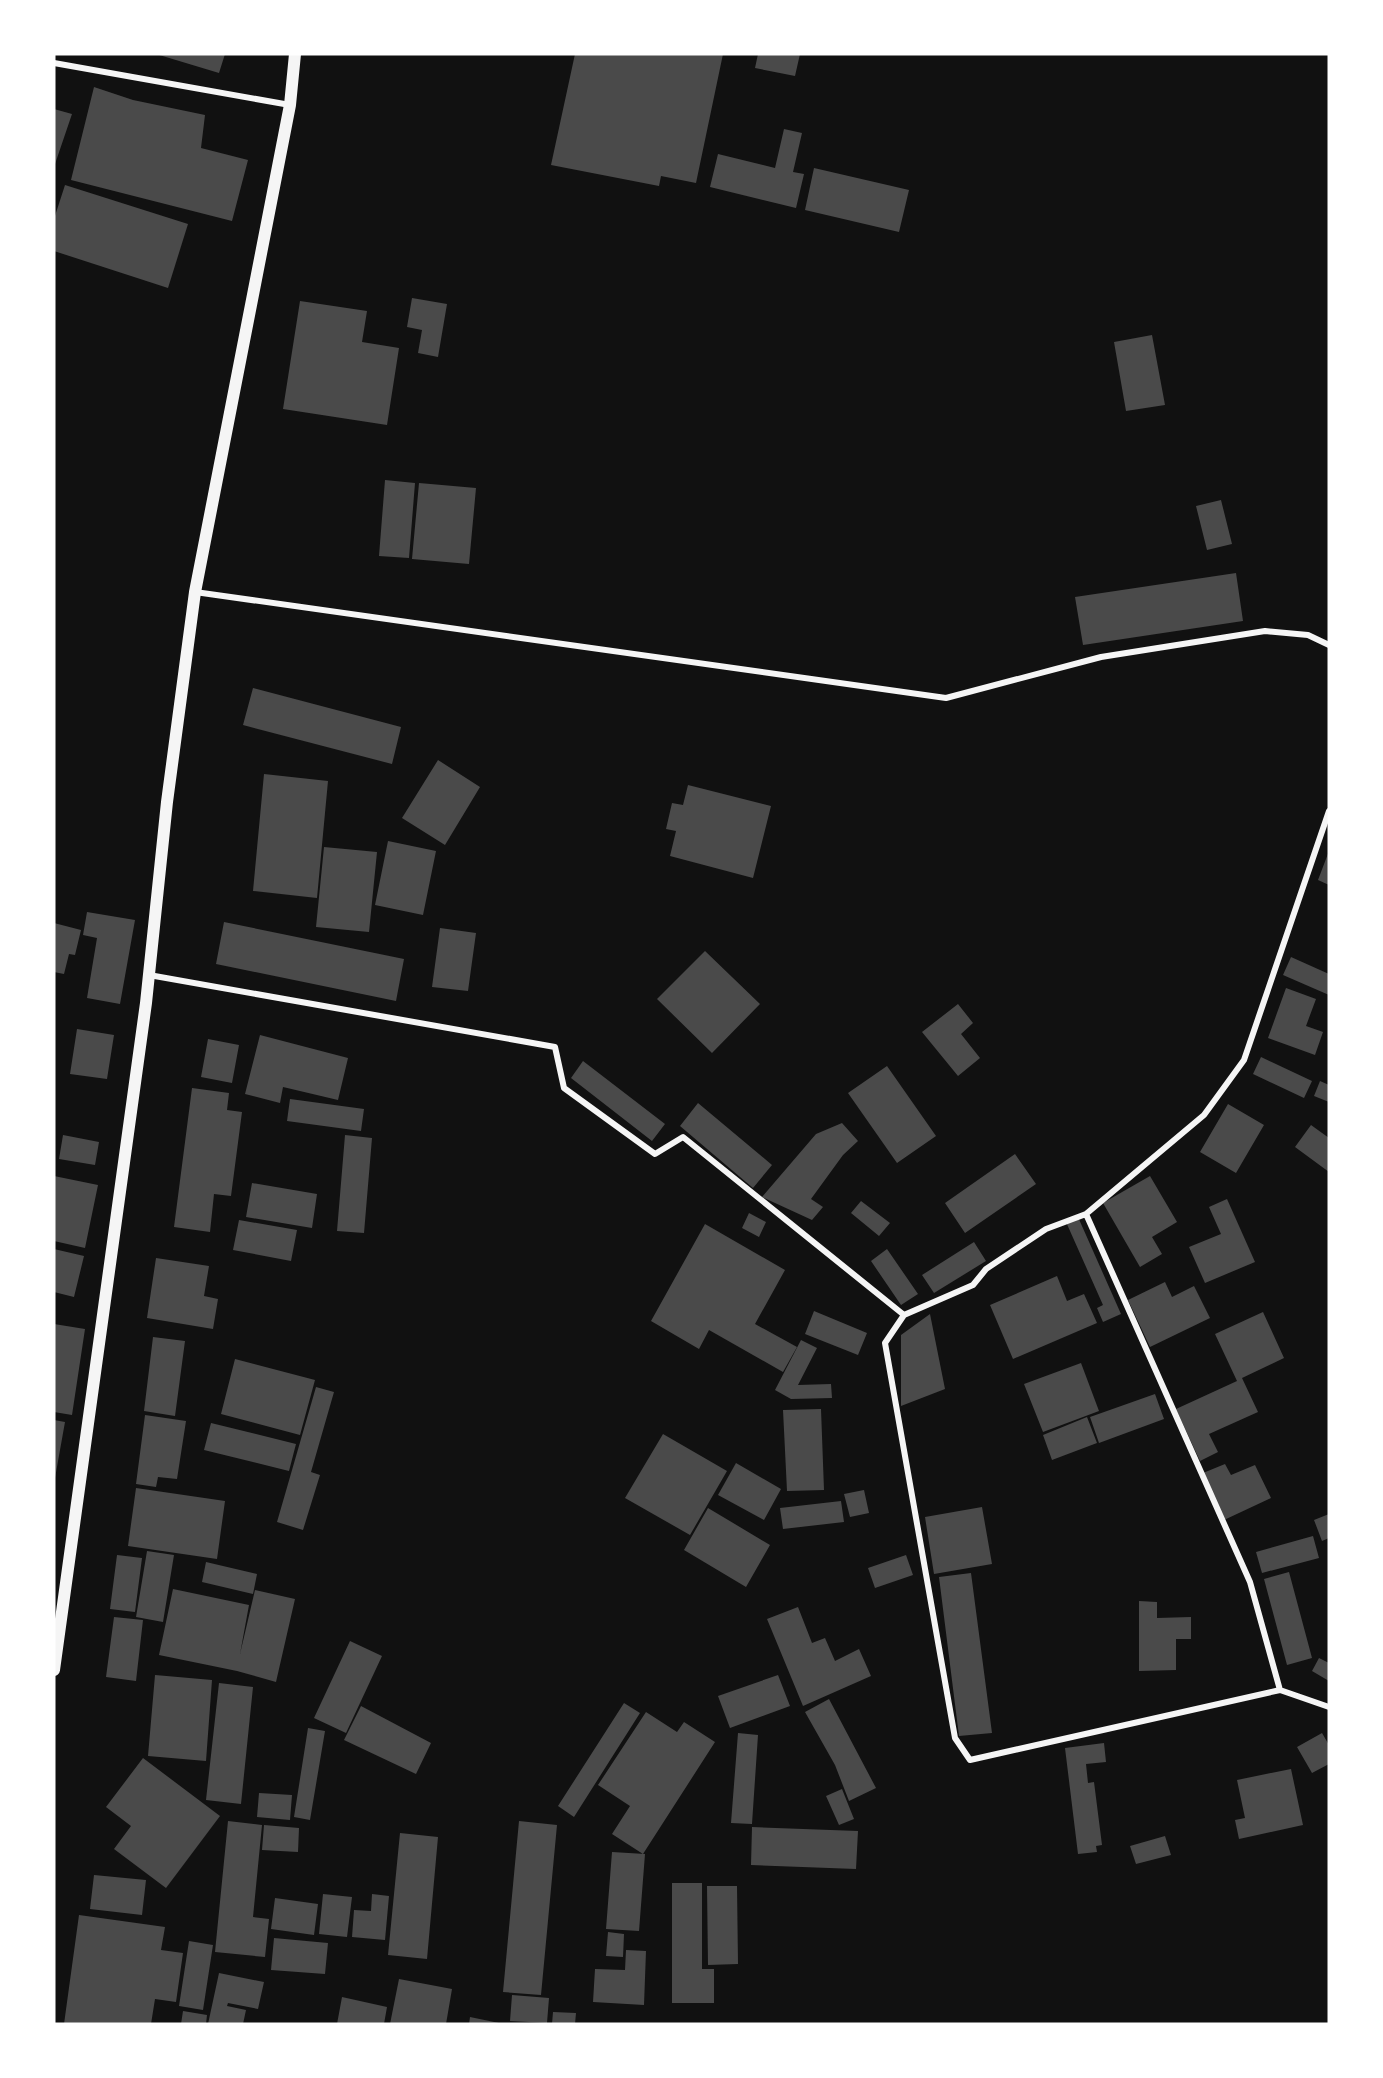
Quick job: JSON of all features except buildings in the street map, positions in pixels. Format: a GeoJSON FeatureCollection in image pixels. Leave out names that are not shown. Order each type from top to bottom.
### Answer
{"type":"FeatureCollection","features":[{"type":"Feature","properties":{"kind":"main road"},"geometry":{"type":"LineString","coordinates":[[54,1670],[148,975],[167,802],[195,592],[290,105],[295,54]]}},
{"type":"Feature","properties":{"kind":"street"},"geometry":{"type":"LineString","coordinates":[[54,63],[290,105]]}},
{"type":"Feature","properties":{"kind":"street"},"geometry":{"type":"LineString","coordinates":[[195,592],[946,698],[1101,657],[1265,631],[1308,635],[1329,645]]}},
{"type":"Feature","properties":{"kind":"street"},"geometry":{"type":"LineString","coordinates":[[1329,812],[1244,1060],[1204,1115],[1086,1214],[1046,1229],[986,1269],[973,1285],[904,1315],[885,1344],[955,1738],[970,1760],[1280,1690],[1329,1707]]}},
{"type":"Feature","properties":{"kind":"street"},"geometry":{"type":"LineString","coordinates":[[148,975],[555,1047],[564,1088],[655,1154],[683,1137],[904,1315]]}},
{"type":"Feature","properties":{"kind":"street"},"geometry":{"type":"LineString","coordinates":[[1086,1214],[1250,1582],[1280,1690]]}}]}
